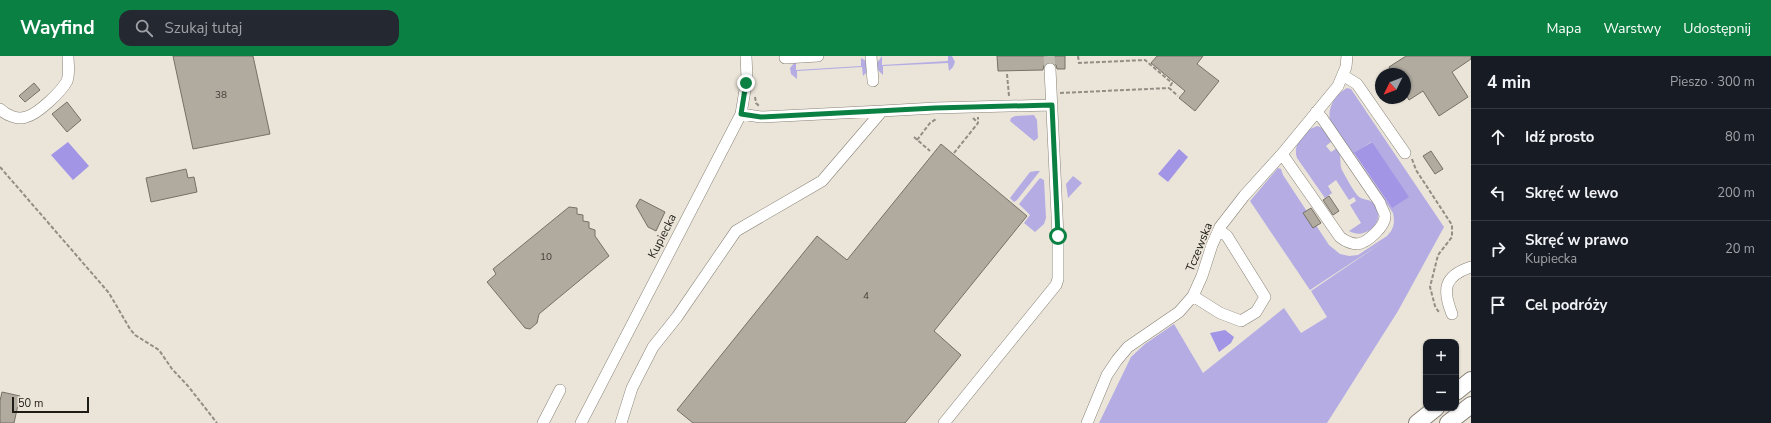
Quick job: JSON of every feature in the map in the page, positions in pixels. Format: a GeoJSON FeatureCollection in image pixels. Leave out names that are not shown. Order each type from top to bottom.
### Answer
{"type":"FeatureCollection","features":[{"type":"Feature","properties":{"kind":"highway"},"geometry":{"type":"LineString","coordinates":[[1459,390],[1471,380]]}},
{"type":"Feature","properties":{"kind":"highway"},"geometry":{"type":"LineString","coordinates":[[1448,423],[1471,405]]}},
{"type":"Feature","properties":{"kind":"highway"},"geometry":{"type":"LineString","coordinates":[[1417,423],[1432,411]]}},
{"type":"Feature","properties":{"kind":"street"},"geometry":{"type":"LineString","coordinates":[[0,109],[9,115],[18,118],[25,118],[33,114],[59,92],[66,81],[69,75],[68,56]]}},
{"type":"Feature","properties":{"kind":"street","name":"Kupiecka"},"geometry":{"type":"LineString","coordinates":[[581,423],[741,114],[747,78],[746,56]]}},
{"type":"Feature","properties":{"kind":"street"},"geometry":{"type":"LineString","coordinates":[[785,58],[818,56]]}},
{"type":"Feature","properties":{"kind":"street"},"geometry":{"type":"LineString","coordinates":[[871,56],[873,81]]}},
{"type":"Feature","properties":{"kind":"street","name":"Tczewska"},"geometry":{"type":"LineString","coordinates":[[1087,423],[1107,375],[1117,360],[1128,347],[1179,312],[1193,296],[1219,230],[1244,196],[1282,154],[1338,86],[1344,76],[1346,56]]}},
{"type":"Feature","properties":{"kind":"street"},"geometry":{"type":"LineString","coordinates":[[944,423],[1056,285],[1058,279],[1058,236],[1050,69]]}},
{"type":"Feature","properties":{"kind":"street"},"geometry":{"type":"LineString","coordinates":[[1344,76],[1357,84],[1405,153]]}},
{"type":"Feature","properties":{"kind":"street"},"geometry":{"type":"LineString","coordinates":[[741,114],[761,117],[1052,105]]}},
{"type":"Feature","properties":{"kind":"street"},"geometry":{"type":"LineString","coordinates":[[621,423],[632,388],[653,347],[677,317],[736,231],[822,180],[882,111]]}},
{"type":"Feature","properties":{"kind":"street"},"geometry":{"type":"LineString","coordinates":[[1282,154],[1340,237],[1345,241],[1357,244],[1379,230],[1383,225],[1385,215],[1380,203],[1322,118],[1316,112]]}},
{"type":"Feature","properties":{"kind":"street"},"geometry":{"type":"LineString","coordinates":[[1193,296],[1220,313],[1240,321],[1256,312],[1265,297],[1227,236],[1219,230]]}},
{"type":"Feature","properties":{"kind":"street"},"geometry":{"type":"LineString","coordinates":[[1452,314],[1448,304],[1446,290],[1450,279],[1459,271],[1471,267]]}},
{"type":"Feature","properties":{"kind":"street"},"geometry":{"type":"LineString","coordinates":[[543,423],[560,390]]}},
{"type":"Feature","properties":{"kind":"path"},"geometry":{"type":"LineString","coordinates":[[1078,56],[1079,63],[1145,60],[1172,83],[1169,88],[1178,96]]}},
{"type":"Feature","properties":{"kind":"path"},"geometry":{"type":"LineString","coordinates":[[1007,74],[1009,96]]}},
{"type":"Feature","properties":{"kind":"path"},"geometry":{"type":"LineString","coordinates":[[756,95],[756,103],[762,107]]}},
{"type":"Feature","properties":{"kind":"path"},"geometry":{"type":"LineString","coordinates":[[954,153],[978,123],[977,107]]}},
{"type":"Feature","properties":{"kind":"path"},"geometry":{"type":"LineString","coordinates":[[969,116],[978,123]]}},
{"type":"Feature","properties":{"kind":"path"},"geometry":{"type":"LineString","coordinates":[[917,140],[930,122],[938,118]]}},
{"type":"Feature","properties":{"kind":"path"},"geometry":{"type":"LineString","coordinates":[[914,137],[930,151]]}},
{"type":"Feature","properties":{"kind":"path"},"geometry":{"type":"LineString","coordinates":[[1405,153],[1410,156],[1416,170],[1452,225],[1452,237],[1438,255],[1430,287],[1435,306],[1438,311],[1442,313],[1446,310],[1448,304]]}},
{"type":"Feature","properties":{"kind":"path"},"geometry":{"type":"LineString","coordinates":[[0,167],[110,293],[135,335],[159,350],[172,369],[188,386],[217,423]]}},
{"type":"Feature","properties":{"kind":"shaded area"},"geometry":{"type":"Polygon","coordinates":[[[882,56],[882,65],[948,61],[948,56],[952,56],[955,62],[949,71],[948,63],[883,66],[883,75],[877,69],[877,63],[882,56]]]}},
{"type":"Feature","properties":{"kind":"shaded area"},"geometry":{"type":"Polygon","coordinates":[[[861,58],[866,61],[867,72],[863,76],[862,67],[797,71],[797,79],[791,74],[790,68],[796,61],[796,70],[861,66],[861,58]]]}},
{"type":"Feature","properties":{"kind":"shaded area"},"geometry":{"type":"Polygon","coordinates":[[[1347,88],[1351,89],[1444,227],[1398,311],[1327,423],[1099,423],[1131,357],[1145,344],[1174,324],[1203,373],[1284,308],[1301,333],[1327,317],[1311,291],[1383,242],[1310,290],[1250,201],[1278,168],[1281,169],[1283,175],[1329,245],[1340,254],[1349,256],[1358,255],[1387,236],[1393,226],[1393,213],[1330,120],[1329,115],[1333,101],[1347,88]],[[1372,142],[1354,154],[1392,208],[1372,142]]]}},
{"type":"Feature","properties":{"kind":"shaded area"},"geometry":{"type":"Polygon","coordinates":[[[1034,115],[1037,120],[1038,138],[1034,141],[1010,121],[1011,118],[1015,116],[1034,115]]]}},
{"type":"Feature","properties":{"kind":"shaded area"},"geometry":{"type":"Polygon","coordinates":[[[1318,126],[1325,130],[1332,141],[1326,146],[1331,152],[1337,148],[1339,151],[1342,169],[1356,193],[1363,199],[1369,200],[1376,205],[1379,214],[1376,223],[1374,227],[1362,234],[1349,231],[1361,223],[1350,205],[1356,201],[1354,197],[1349,200],[1336,180],[1328,186],[1332,193],[1325,198],[1297,158],[1296,148],[1301,138],[1309,130],[1318,126]]]}},
{"type":"Feature","properties":{"kind":"shaded area"},"geometry":{"type":"Polygon","coordinates":[[[68,142],[89,166],[73,180],[51,155],[68,142]]]}},
{"type":"Feature","properties":{"kind":"shaded area"},"geometry":{"type":"Polygon","coordinates":[[[1372,142],[1409,197],[1392,208],[1354,153],[1372,142]]]}},
{"type":"Feature","properties":{"kind":"shaded area"},"geometry":{"type":"Polygon","coordinates":[[[1179,149],[1188,157],[1168,182],[1158,174],[1179,149]]]}},
{"type":"Feature","properties":{"kind":"shaded area"},"geometry":{"type":"Polygon","coordinates":[[[1040,171],[1014,202],[1010,198],[1030,172],[1040,171]]]}},
{"type":"Feature","properties":{"kind":"shaded area"},"geometry":{"type":"Polygon","coordinates":[[[1073,176],[1082,183],[1068,198],[1066,184],[1073,176]]]}},
{"type":"Feature","properties":{"kind":"shaded area"},"geometry":{"type":"Polygon","coordinates":[[[1040,178],[1044,180],[1046,218],[1044,224],[1035,232],[1024,223],[1030,215],[1019,204],[1040,178]]]}},
{"type":"Feature","properties":{"kind":"shaded area"},"geometry":{"type":"Polygon","coordinates":[[[1225,330],[1234,337],[1231,343],[1219,352],[1210,333],[1225,330]]]}},
{"type":"Feature","properties":{"kind":"building"},"geometry":{"type":"Polygon","coordinates":[[[173,56],[253,56],[270,134],[193,149],[173,56]]]}},
{"type":"Feature","properties":{"kind":"building"},"geometry":{"type":"Polygon","coordinates":[[[997,56],[1065,56],[1065,69],[1057,69],[1056,65],[1050,62],[1044,65],[1043,70],[998,71],[997,56]]]}},
{"type":"Feature","properties":{"kind":"building"},"geometry":{"type":"Polygon","coordinates":[[[1157,56],[1203,56],[1197,64],[1219,81],[1195,111],[1179,98],[1185,91],[1151,63],[1157,56]]]}},
{"type":"Feature","properties":{"kind":"building"},"geometry":{"type":"Polygon","coordinates":[[[1406,56],[1471,56],[1471,59],[1452,72],[1468,97],[1439,116],[1423,91],[1411,99],[1411,68],[1389,67],[1406,56]]]}},
{"type":"Feature","properties":{"kind":"building"},"geometry":{"type":"Polygon","coordinates":[[[34,83],[40,90],[25,102],[19,96],[34,83]]]}},
{"type":"Feature","properties":{"kind":"building"},"geometry":{"type":"Polygon","coordinates":[[[67,102],[81,120],[67,132],[52,114],[67,102]]]}},
{"type":"Feature","properties":{"kind":"building"},"geometry":{"type":"Polygon","coordinates":[[[941,144],[1027,216],[934,331],[961,355],[905,423],[693,423],[677,410],[817,236],[847,260],[941,144]]]}},
{"type":"Feature","properties":{"kind":"building"},"geometry":{"type":"Polygon","coordinates":[[[1431,151],[1443,169],[1435,174],[1423,156],[1431,151]]]}},
{"type":"Feature","properties":{"kind":"building"},"geometry":{"type":"Polygon","coordinates":[[[186,169],[188,178],[194,177],[197,192],[151,202],[146,178],[186,169]]]}},
{"type":"Feature","properties":{"kind":"building"},"geometry":{"type":"Polygon","coordinates":[[[1329,196],[1339,211],[1333,215],[1323,200],[1329,196]]]}},
{"type":"Feature","properties":{"kind":"building"},"geometry":{"type":"Polygon","coordinates":[[[640,199],[665,212],[656,231],[648,227],[636,206],[640,199]]]}},
{"type":"Feature","properties":{"kind":"building"},"geometry":{"type":"Polygon","coordinates":[[[569,207],[577,208],[577,214],[583,215],[583,221],[589,222],[589,228],[595,230],[595,236],[609,256],[539,314],[537,323],[530,329],[525,328],[487,282],[496,274],[493,269],[569,207]]]}},
{"type":"Feature","properties":{"kind":"building"},"geometry":{"type":"Polygon","coordinates":[[[1311,208],[1321,223],[1313,228],[1303,213],[1311,208]]]}},
{"type":"Feature","properties":{"kind":"building"},"geometry":{"type":"Polygon","coordinates":[[[2,392],[20,396],[14,423],[0,423],[0,401],[2,392]]]}},
{"type":"Feature","properties":{"kind":"tunnel"},"geometry":{"type":"LineString","coordinates":[[1049,56],[1050,69]]}},
{"type":"Feature","properties":{"kind":"route"},"geometry":{"type":"LineString","coordinates":[[746,83],[741,114],[761,117],[935,108],[1052,105],[1058,236]]}}]}
